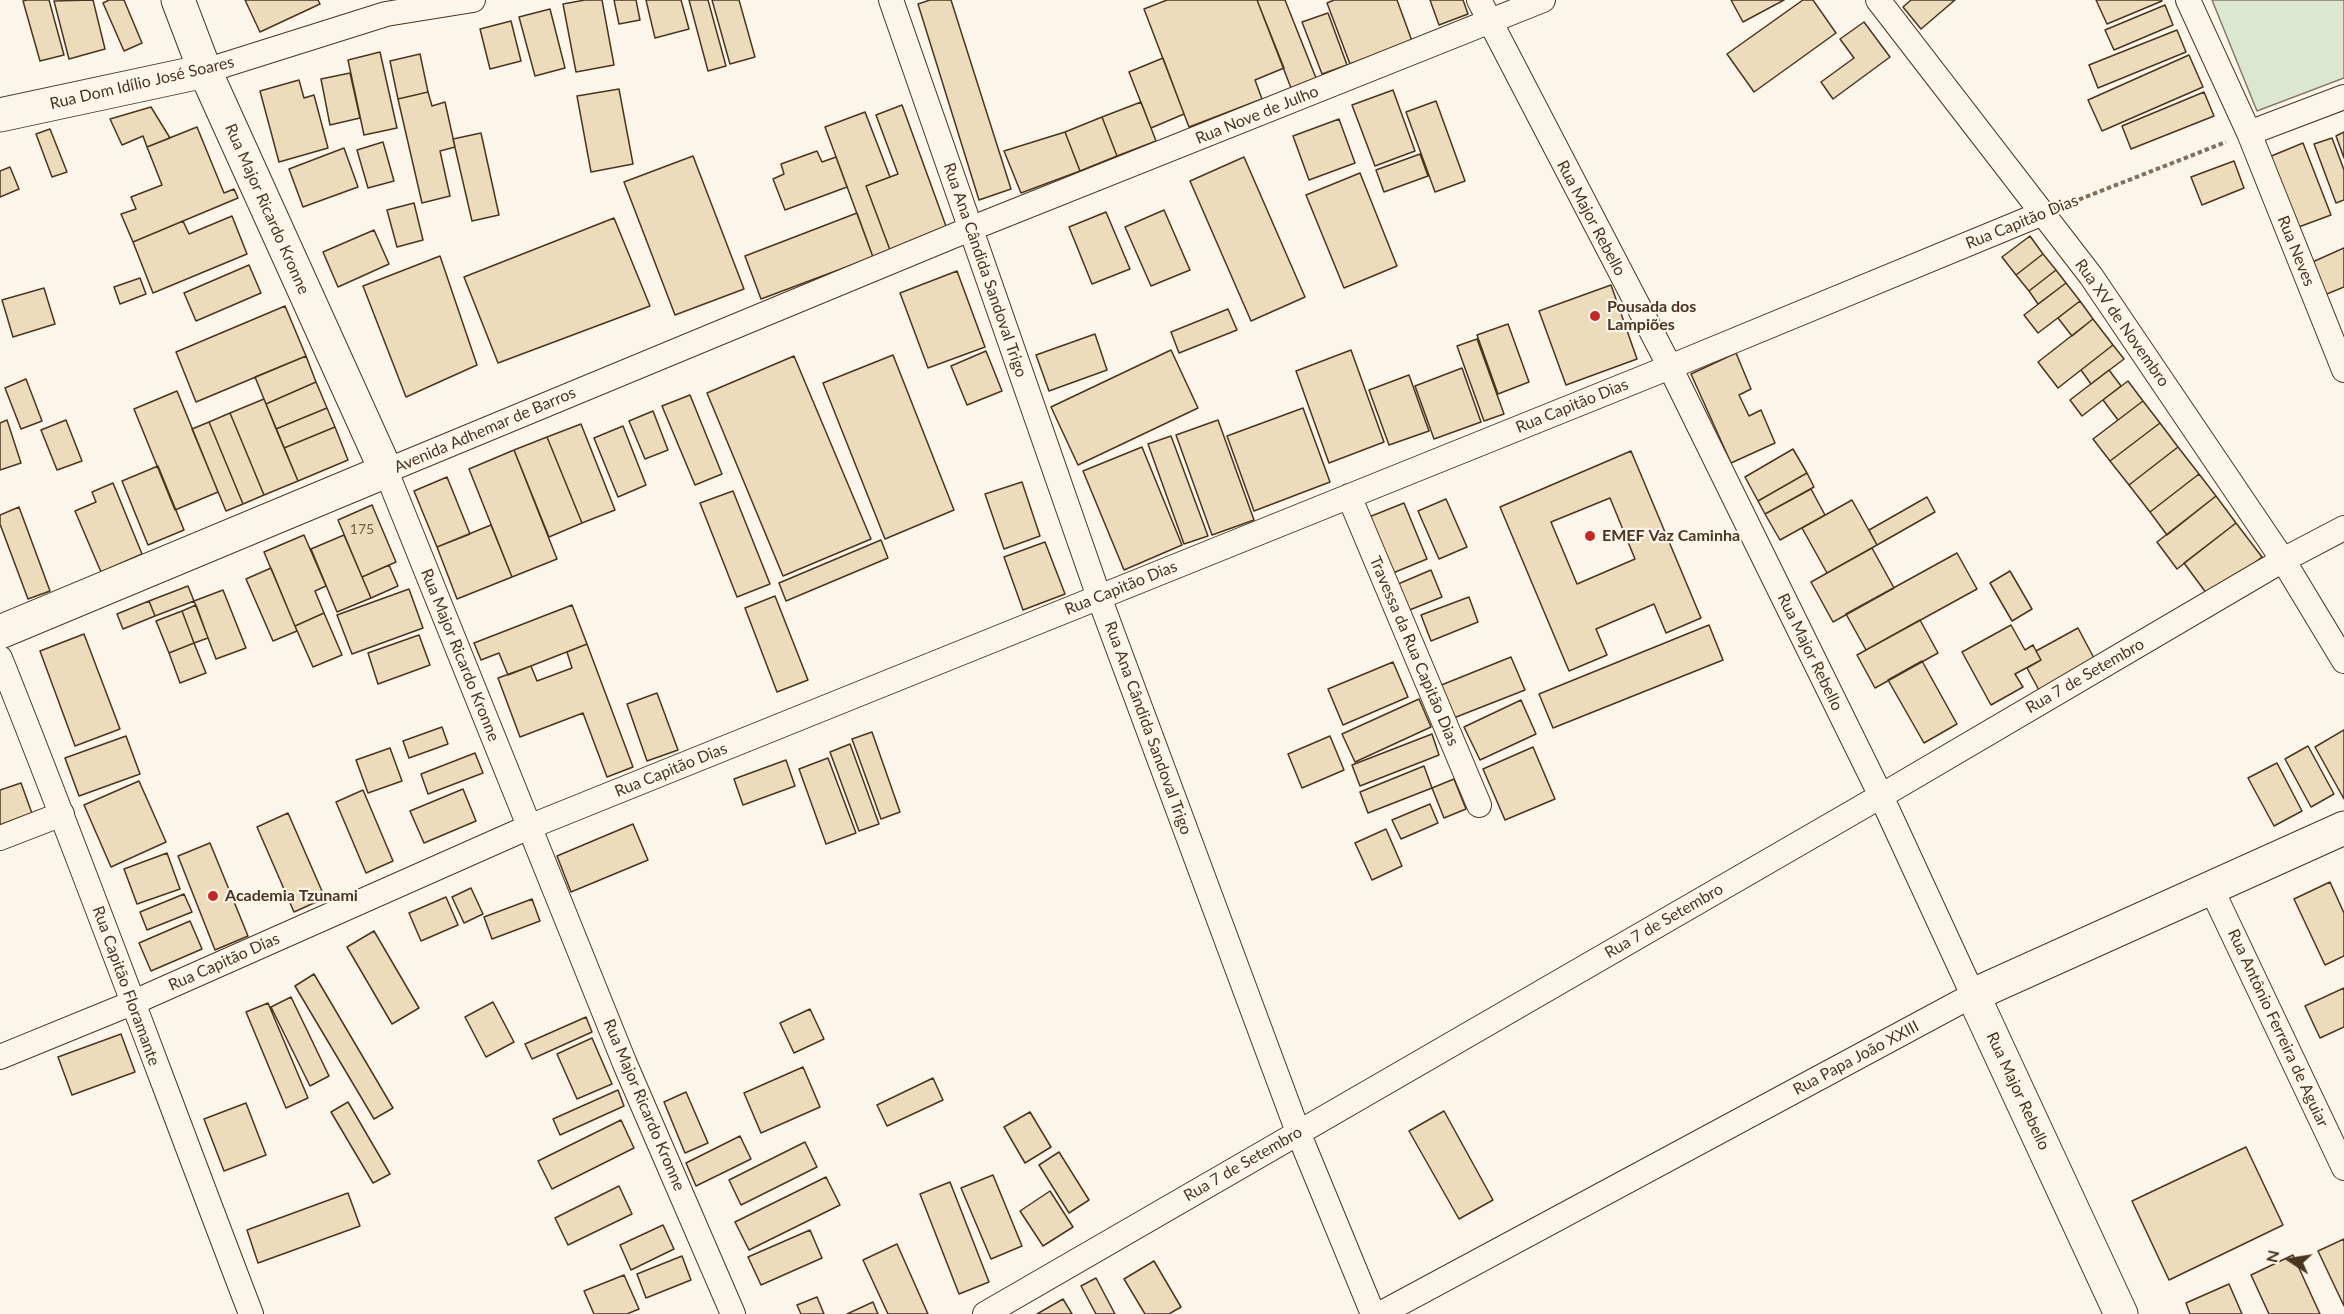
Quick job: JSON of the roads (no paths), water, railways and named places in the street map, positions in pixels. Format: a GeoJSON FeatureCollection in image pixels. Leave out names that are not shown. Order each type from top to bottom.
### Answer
{"type":"FeatureCollection","features":[{"type":"Feature","properties":{"kind":"main road","name":"Rua Major Ricardo Kronne"},"geometry":{"type":"LineString","coordinates":[[178,0],[205,71],[386,471]]}},
{"type":"Feature","properties":{"kind":"main road","name":"Rua Dom Idílio José Soares"},"geometry":{"type":"LineString","coordinates":[[0,115],[205,71]]}},
{"type":"Feature","properties":{"kind":"main road","name":"Avenida Adhemar de Barros"},"geometry":{"type":"LineString","coordinates":[[0,632],[386,471]]}},
{"type":"Feature","properties":{"kind":"main road","name":"Rua Papa João XXIII"},"geometry":{"type":"LineString","coordinates":[[1973,994],[2344,828]]}},
{"type":"Feature","properties":{"kind":"main road","name":"Rua Major Rebello"},"geometry":{"type":"LineString","coordinates":[[1973,994],[2121,1314]]}},
{"type":"Feature","properties":{"kind":"street","name":"Rua Dom Idílio José Soares"},"geometry":{"type":"LineString","coordinates":[[205,71],[395,7],[473,0]]}},
{"type":"Feature","properties":{"kind":"street","name":"Rua Ana Cândida Sandoval Trigo"},"geometry":{"type":"LineString","coordinates":[[891,0],[1099,597],[1298,1132],[1373,1314]]}},
{"type":"Feature","properties":{"kind":"street","name":"Rua Major Rebello"},"geometry":{"type":"LineString","coordinates":[[1479,0],[1670,367],[1881,796],[1973,994]]}},
{"type":"Feature","properties":{"kind":"street","name":"Rua Nove de Julho"},"geometry":{"type":"LineString","coordinates":[[969,229],[1543,0]]}},
{"type":"Feature","properties":{"kind":"street","name":"Rua XV de Novembro"},"geometry":{"type":"LineString","coordinates":[[1878,0],[2091,276],[2283,560],[2344,661]]}},
{"type":"Feature","properties":{"kind":"street","name":"Rua Neves"},"geometry":{"type":"LineString","coordinates":[[2188,0],[2248,133],[2344,370]]}},
{"type":"Feature","properties":{"kind":"street"},"geometry":{"type":"LineString","coordinates":[[2248,133],[2344,97]]}},
{"type":"Feature","properties":{"kind":"street","name":"Rua Capitão Dias"},"geometry":{"type":"LineString","coordinates":[[0,1058],[132,1003],[529,827],[1670,367],[2043,213]]}},
{"type":"Feature","properties":{"kind":"street","name":"Avenida Adhemar de Barros"},"geometry":{"type":"LineString","coordinates":[[386,471],[969,229]]}},
{"type":"Feature","properties":{"kind":"street","name":"Rua Major Ricardo Kronne"},"geometry":{"type":"LineString","coordinates":[[386,471],[626,1064],[733,1314]]}},
{"type":"Feature","properties":{"kind":"street","name":"Travessa da Rua Capitão Dias"},"geometry":{"type":"LineString","coordinates":[[1349,496],[1479,805]]}},
{"type":"Feature","properties":{"kind":"street","name":"Rua 7 de Setembro"},"geometry":{"type":"LineString","coordinates":[[985,1314],[1881,796],[2283,560],[2344,528]]}},
{"type":"Feature","properties":{"kind":"street","name":"Rua Capitão Floramante"},"geometry":{"type":"LineString","coordinates":[[0,657],[62,814],[251,1314]]}},
{"type":"Feature","properties":{"kind":"street"},"geometry":{"type":"LineString","coordinates":[[0,838],[62,814]]}},
{"type":"Feature","properties":{"kind":"street","name":"Rua Antônio Ferreira de Aguiar"},"geometry":{"type":"LineString","coordinates":[[2211,888],[2344,1168]]}},
{"type":"Feature","properties":{"kind":"street","name":"Rua Papa João XXIII"},"geometry":{"type":"LineString","coordinates":[[1380,1314],[1973,994]]}},
{"type":"Feature","properties":{"kind":"place","name":"Pousada dos Lampiões"},"geometry":{"type":"Point","coordinates":[1595,316]}},
{"type":"Feature","properties":{"kind":"place","name":"EMEF Vaz Caminha"},"geometry":{"type":"Point","coordinates":[1590,536]}},
{"type":"Feature","properties":{"kind":"place","name":"Academia Tzunami"},"geometry":{"type":"Point","coordinates":[213,896]}}]}
